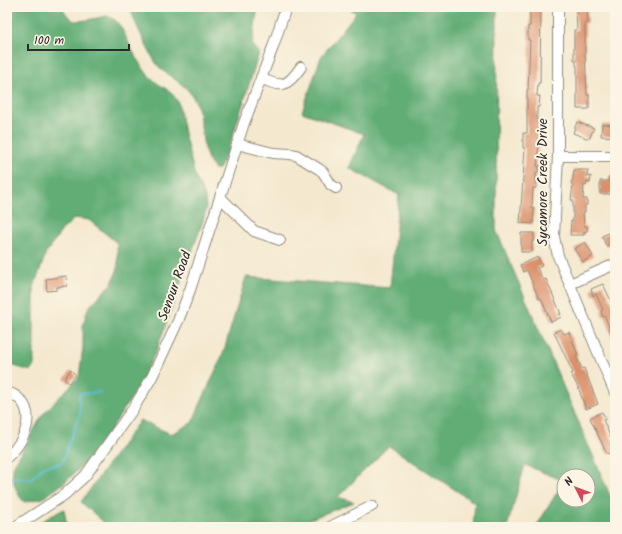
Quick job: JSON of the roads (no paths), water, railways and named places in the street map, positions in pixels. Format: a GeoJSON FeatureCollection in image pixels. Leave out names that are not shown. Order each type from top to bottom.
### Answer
{"type":"FeatureCollection","features":[{"type":"Feature","properties":{"kind":"street","name":"Senour Road"},"geometry":{"type":"LineString","coordinates":[[15,527],[59,499],[74,487],[96,462],[133,409],[152,377],[178,321],[190,290],[237,144],[286,7]]}},
{"type":"Feature","properties":{"kind":"street","name":"Sycamore Creek Drive"},"geometry":{"type":"LineString","coordinates":[[558,7],[558,156],[554,237],[558,256],[615,393]]}},
{"type":"Feature","properties":{"kind":"street"},"geometry":{"type":"LineString","coordinates":[[261,78],[271,84],[279,86],[295,76],[301,66]]}},
{"type":"Feature","properties":{"kind":"street"},"geometry":{"type":"LineString","coordinates":[[237,144],[273,153],[296,155],[323,172],[331,185],[336,188]]}},
{"type":"Feature","properties":{"kind":"street"},"geometry":{"type":"LineString","coordinates":[[558,156],[615,156]]}},
{"type":"Feature","properties":{"kind":"street"},"geometry":{"type":"LineString","coordinates":[[220,197],[254,231],[280,240]]}},
{"type":"Feature","properties":{"kind":"street"},"geometry":{"type":"LineString","coordinates":[[570,284],[615,264]]}},
{"type":"Feature","properties":{"kind":"street"},"geometry":{"type":"LineString","coordinates":[[7,392],[20,398],[25,406],[28,420],[20,443],[7,457]]}},
{"type":"Feature","properties":{"kind":"street"},"geometry":{"type":"LineString","coordinates":[[330,527],[372,506]]}},
{"type":"Feature","properties":{"kind":"waterway"},"geometry":{"type":"LineString","coordinates":[[7,477],[31,479],[43,467],[62,463],[80,413],[79,394],[100,392]]}}]}
